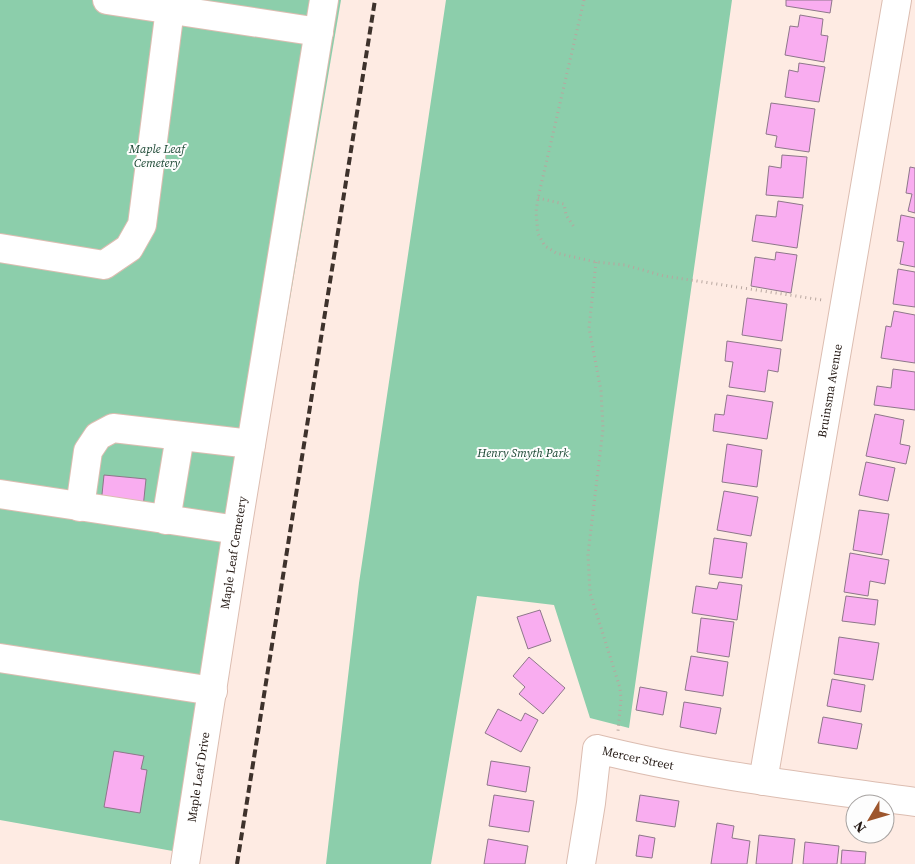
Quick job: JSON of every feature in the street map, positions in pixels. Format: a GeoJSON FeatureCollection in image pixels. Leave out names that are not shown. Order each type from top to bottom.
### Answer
{"type":"FeatureCollection","features":[{"type":"Feature","properties":{"kind":"street"},"geometry":{"type":"LineString","coordinates":[[107,0],[319,32]]}},
{"type":"Feature","properties":{"kind":"street","name":"Maple Leaf Cemetery"},"geometry":{"type":"LineString","coordinates":[[213,691],[237,530],[324,0]]}},
{"type":"Feature","properties":{"kind":"street","name":"Bruinsma Avenue"},"geometry":{"type":"LineString","coordinates":[[763,781],[896,0]]}},
{"type":"Feature","properties":{"kind":"street"},"geometry":{"type":"LineString","coordinates":[[0,248],[104,264],[129,248],[142,225],[170,9]]}},
{"type":"Feature","properties":{"kind":"street"},"geometry":{"type":"LineString","coordinates":[[80,506],[88,451],[98,436],[113,428],[251,444]]}},
{"type":"Feature","properties":{"kind":"street"},"geometry":{"type":"LineString","coordinates":[[166,520],[180,436]]}},
{"type":"Feature","properties":{"kind":"street"},"geometry":{"type":"LineString","coordinates":[[0,494],[237,530]]}},
{"type":"Feature","properties":{"kind":"street"},"geometry":{"type":"LineString","coordinates":[[0,658],[213,691]]}},
{"type":"Feature","properties":{"kind":"street","name":"Maple Leaf Drive"},"geometry":{"type":"LineString","coordinates":[[185,864],[213,691]]}},
{"type":"Feature","properties":{"kind":"street","name":"Mercer Street"},"geometry":{"type":"LineString","coordinates":[[581,864],[597,749],[642,760],[763,781],[915,802]]}},
{"type":"Feature","properties":{"kind":"path"},"geometry":{"type":"LineString","coordinates":[[584,0],[538,198],[536,212],[538,234],[545,246],[556,253],[596,262],[625,265],[664,276],[845,303]]}},
{"type":"Feature","properties":{"kind":"path"},"geometry":{"type":"LineString","coordinates":[[538,198],[564,204],[566,215],[574,227]]}},
{"type":"Feature","properties":{"kind":"path"},"geometry":{"type":"LineString","coordinates":[[596,262],[589,328],[601,391],[603,430],[588,554],[590,593],[620,688],[617,754]]}},
{"type":"Feature","properties":{"kind":"green space","name":"Maple Leaf Cemetery"},"geometry":{"type":"Polygon","coordinates":[[[0,0],[341,0],[195,855],[0,820],[0,0]]]}},
{"type":"Feature","properties":{"kind":"green space","name":"Henry Smyth Park"},"geometry":{"type":"Polygon","coordinates":[[[446,0],[732,0],[629,728],[590,718],[554,605],[477,596],[431,864],[326,864],[359,583],[446,0]]]}},
{"type":"Feature","properties":{"kind":"building"},"geometry":{"type":"Polygon","coordinates":[[[786,0],[832,0],[830,13],[786,6],[786,0]]]}},
{"type":"Feature","properties":{"kind":"building"},"geometry":{"type":"Polygon","coordinates":[[[800,15],[823,19],[821,35],[828,36],[824,62],[785,55],[790,26],[798,27],[800,15]]]}},
{"type":"Feature","properties":{"kind":"building"},"geometry":{"type":"Polygon","coordinates":[[[799,63],[825,67],[819,102],[785,97],[789,70],[798,72],[799,63]]]}},
{"type":"Feature","properties":{"kind":"building"},"geometry":{"type":"Polygon","coordinates":[[[771,103],[815,109],[809,152],[775,147],[777,136],[766,134],[771,103]]]}},
{"type":"Feature","properties":{"kind":"building"},"geometry":{"type":"Polygon","coordinates":[[[782,155],[807,157],[803,198],[766,195],[769,166],[781,168],[782,155]]]}},
{"type":"Feature","properties":{"kind":"building"},"geometry":{"type":"Polygon","coordinates":[[[910,167],[915,168],[915,213],[908,211],[912,194],[906,193],[910,167]]]}},
{"type":"Feature","properties":{"kind":"building"},"geometry":{"type":"Polygon","coordinates":[[[778,201],[803,205],[797,248],[752,241],[756,215],[776,217],[778,201]]]}},
{"type":"Feature","properties":{"kind":"building"},"geometry":{"type":"Polygon","coordinates":[[[901,215],[915,218],[915,267],[900,264],[904,242],[897,241],[901,215]]]}},
{"type":"Feature","properties":{"kind":"building"},"geometry":{"type":"Polygon","coordinates":[[[776,252],[797,255],[791,293],[751,286],[755,257],[775,260],[776,252]]]}},
{"type":"Feature","properties":{"kind":"building"},"geometry":{"type":"Polygon","coordinates":[[[898,269],[915,272],[915,307],[893,304],[898,269]]]}},
{"type":"Feature","properties":{"kind":"building"},"geometry":{"type":"Polygon","coordinates":[[[747,298],[787,304],[782,341],[742,335],[747,298]]]}},
{"type":"Feature","properties":{"kind":"building"},"geometry":{"type":"Polygon","coordinates":[[[894,311],[915,315],[915,363],[881,358],[886,326],[891,327],[894,311]]]}},
{"type":"Feature","properties":{"kind":"building"},"geometry":{"type":"Polygon","coordinates":[[[727,341],[781,349],[778,372],[768,370],[765,392],[729,387],[733,362],[725,361],[727,341]]]}},
{"type":"Feature","properties":{"kind":"building"},"geometry":{"type":"Polygon","coordinates":[[[893,369],[915,372],[915,410],[874,405],[877,386],[891,388],[893,369]]]}},
{"type":"Feature","properties":{"kind":"building"},"geometry":{"type":"Polygon","coordinates":[[[727,395],[773,402],[767,439],[713,431],[715,414],[724,415],[727,395]]]}},
{"type":"Feature","properties":{"kind":"building"},"geometry":{"type":"Polygon","coordinates":[[[875,414],[904,420],[900,444],[910,446],[906,464],[866,456],[875,414]]]}},
{"type":"Feature","properties":{"kind":"building"},"geometry":{"type":"Polygon","coordinates":[[[727,444],[762,450],[757,487],[722,482],[727,444]]]}},
{"type":"Feature","properties":{"kind":"building"},"geometry":{"type":"Polygon","coordinates":[[[866,462],[895,468],[888,501],[859,495],[866,462]]]}},
{"type":"Feature","properties":{"kind":"building"},"geometry":{"type":"Polygon","coordinates":[[[104,475],[146,479],[143,508],[101,504],[104,475]]]}},
{"type":"Feature","properties":{"kind":"building"},"geometry":{"type":"Polygon","coordinates":[[[724,491],[758,497],[751,536],[717,530],[724,491]]]}},
{"type":"Feature","properties":{"kind":"building"},"geometry":{"type":"Polygon","coordinates":[[[859,510],[889,514],[882,555],[853,550],[859,510]]]}},
{"type":"Feature","properties":{"kind":"building"},"geometry":{"type":"Polygon","coordinates":[[[714,538],[747,543],[742,578],[709,574],[714,538]]]}},
{"type":"Feature","properties":{"kind":"building"},"geometry":{"type":"Polygon","coordinates":[[[850,553],[889,560],[885,584],[870,581],[868,596],[844,592],[850,553]]]}},
{"type":"Feature","properties":{"kind":"building"},"geometry":{"type":"Polygon","coordinates":[[[719,582],[742,585],[737,620],[692,613],[696,586],[717,589],[719,582]]]}},
{"type":"Feature","properties":{"kind":"building"},"geometry":{"type":"Polygon","coordinates":[[[846,596],[878,600],[875,625],[842,621],[846,596]]]}},
{"type":"Feature","properties":{"kind":"building"},"geometry":{"type":"Polygon","coordinates":[[[540,610],[551,641],[528,649],[517,617],[540,610]]]}},
{"type":"Feature","properties":{"kind":"building"},"geometry":{"type":"Polygon","coordinates":[[[701,618],[734,622],[729,657],[697,652],[701,618]]]}},
{"type":"Feature","properties":{"kind":"building"},"geometry":{"type":"Polygon","coordinates":[[[839,637],[879,643],[873,680],[834,674],[839,637]]]}},
{"type":"Feature","properties":{"kind":"building"},"geometry":{"type":"Polygon","coordinates":[[[691,656],[728,662],[723,696],[685,690],[691,656]]]}},
{"type":"Feature","properties":{"kind":"building"},"geometry":{"type":"Polygon","coordinates":[[[529,657],[565,688],[543,714],[519,694],[525,687],[513,676],[529,657]]]}},
{"type":"Feature","properties":{"kind":"building"},"geometry":{"type":"Polygon","coordinates":[[[832,679],[865,685],[861,712],[827,706],[832,679]]]}},
{"type":"Feature","properties":{"kind":"building"},"geometry":{"type":"Polygon","coordinates":[[[640,687],[667,692],[663,715],[636,710],[640,687]]]}},
{"type":"Feature","properties":{"kind":"building"},"geometry":{"type":"Polygon","coordinates":[[[684,702],[721,708],[716,734],[680,727],[684,702]]]}},
{"type":"Feature","properties":{"kind":"building"},"geometry":{"type":"Polygon","coordinates":[[[498,709],[521,721],[525,713],[538,720],[521,752],[485,733],[498,709]]]}},
{"type":"Feature","properties":{"kind":"building"},"geometry":{"type":"Polygon","coordinates":[[[823,717],[862,724],[857,749],[818,743],[823,717]]]}},
{"type":"Feature","properties":{"kind":"building"},"geometry":{"type":"Polygon","coordinates":[[[114,751],[144,756],[141,769],[147,770],[140,813],[104,807],[114,751]]]}},
{"type":"Feature","properties":{"kind":"building"},"geometry":{"type":"Polygon","coordinates":[[[491,761],[530,767],[526,792],[487,785],[491,761]]]}},
{"type":"Feature","properties":{"kind":"building"},"geometry":{"type":"Polygon","coordinates":[[[494,795],[534,801],[529,832],[489,826],[494,795]]]}},
{"type":"Feature","properties":{"kind":"building"},"geometry":{"type":"Polygon","coordinates":[[[640,795],[679,801],[675,827],[636,821],[640,795]]]}},
{"type":"Feature","properties":{"kind":"building"},"geometry":{"type":"Polygon","coordinates":[[[717,823],[734,826],[732,838],[750,841],[747,864],[711,864],[717,823]]]}},
{"type":"Feature","properties":{"kind":"building"},"geometry":{"type":"Polygon","coordinates":[[[639,835],[655,838],[652,858],[636,856],[639,835]]]}},
{"type":"Feature","properties":{"kind":"building"},"geometry":{"type":"Polygon","coordinates":[[[759,835],[795,839],[792,864],[756,864],[759,835]]]}},
{"type":"Feature","properties":{"kind":"building"},"geometry":{"type":"Polygon","coordinates":[[[488,839],[528,846],[525,864],[484,864],[488,839]]]}},
{"type":"Feature","properties":{"kind":"building"},"geometry":{"type":"Polygon","coordinates":[[[805,842],[839,846],[837,864],[803,864],[805,842]]]}},
{"type":"Feature","properties":{"kind":"building"},"geometry":{"type":"Polygon","coordinates":[[[842,850],[866,852],[865,864],[841,864],[842,850]]]}},
{"type":"Feature","properties":{"kind":"railway"},"geometry":{"type":"LineString","coordinates":[[237,864],[375,0]]}}]}
